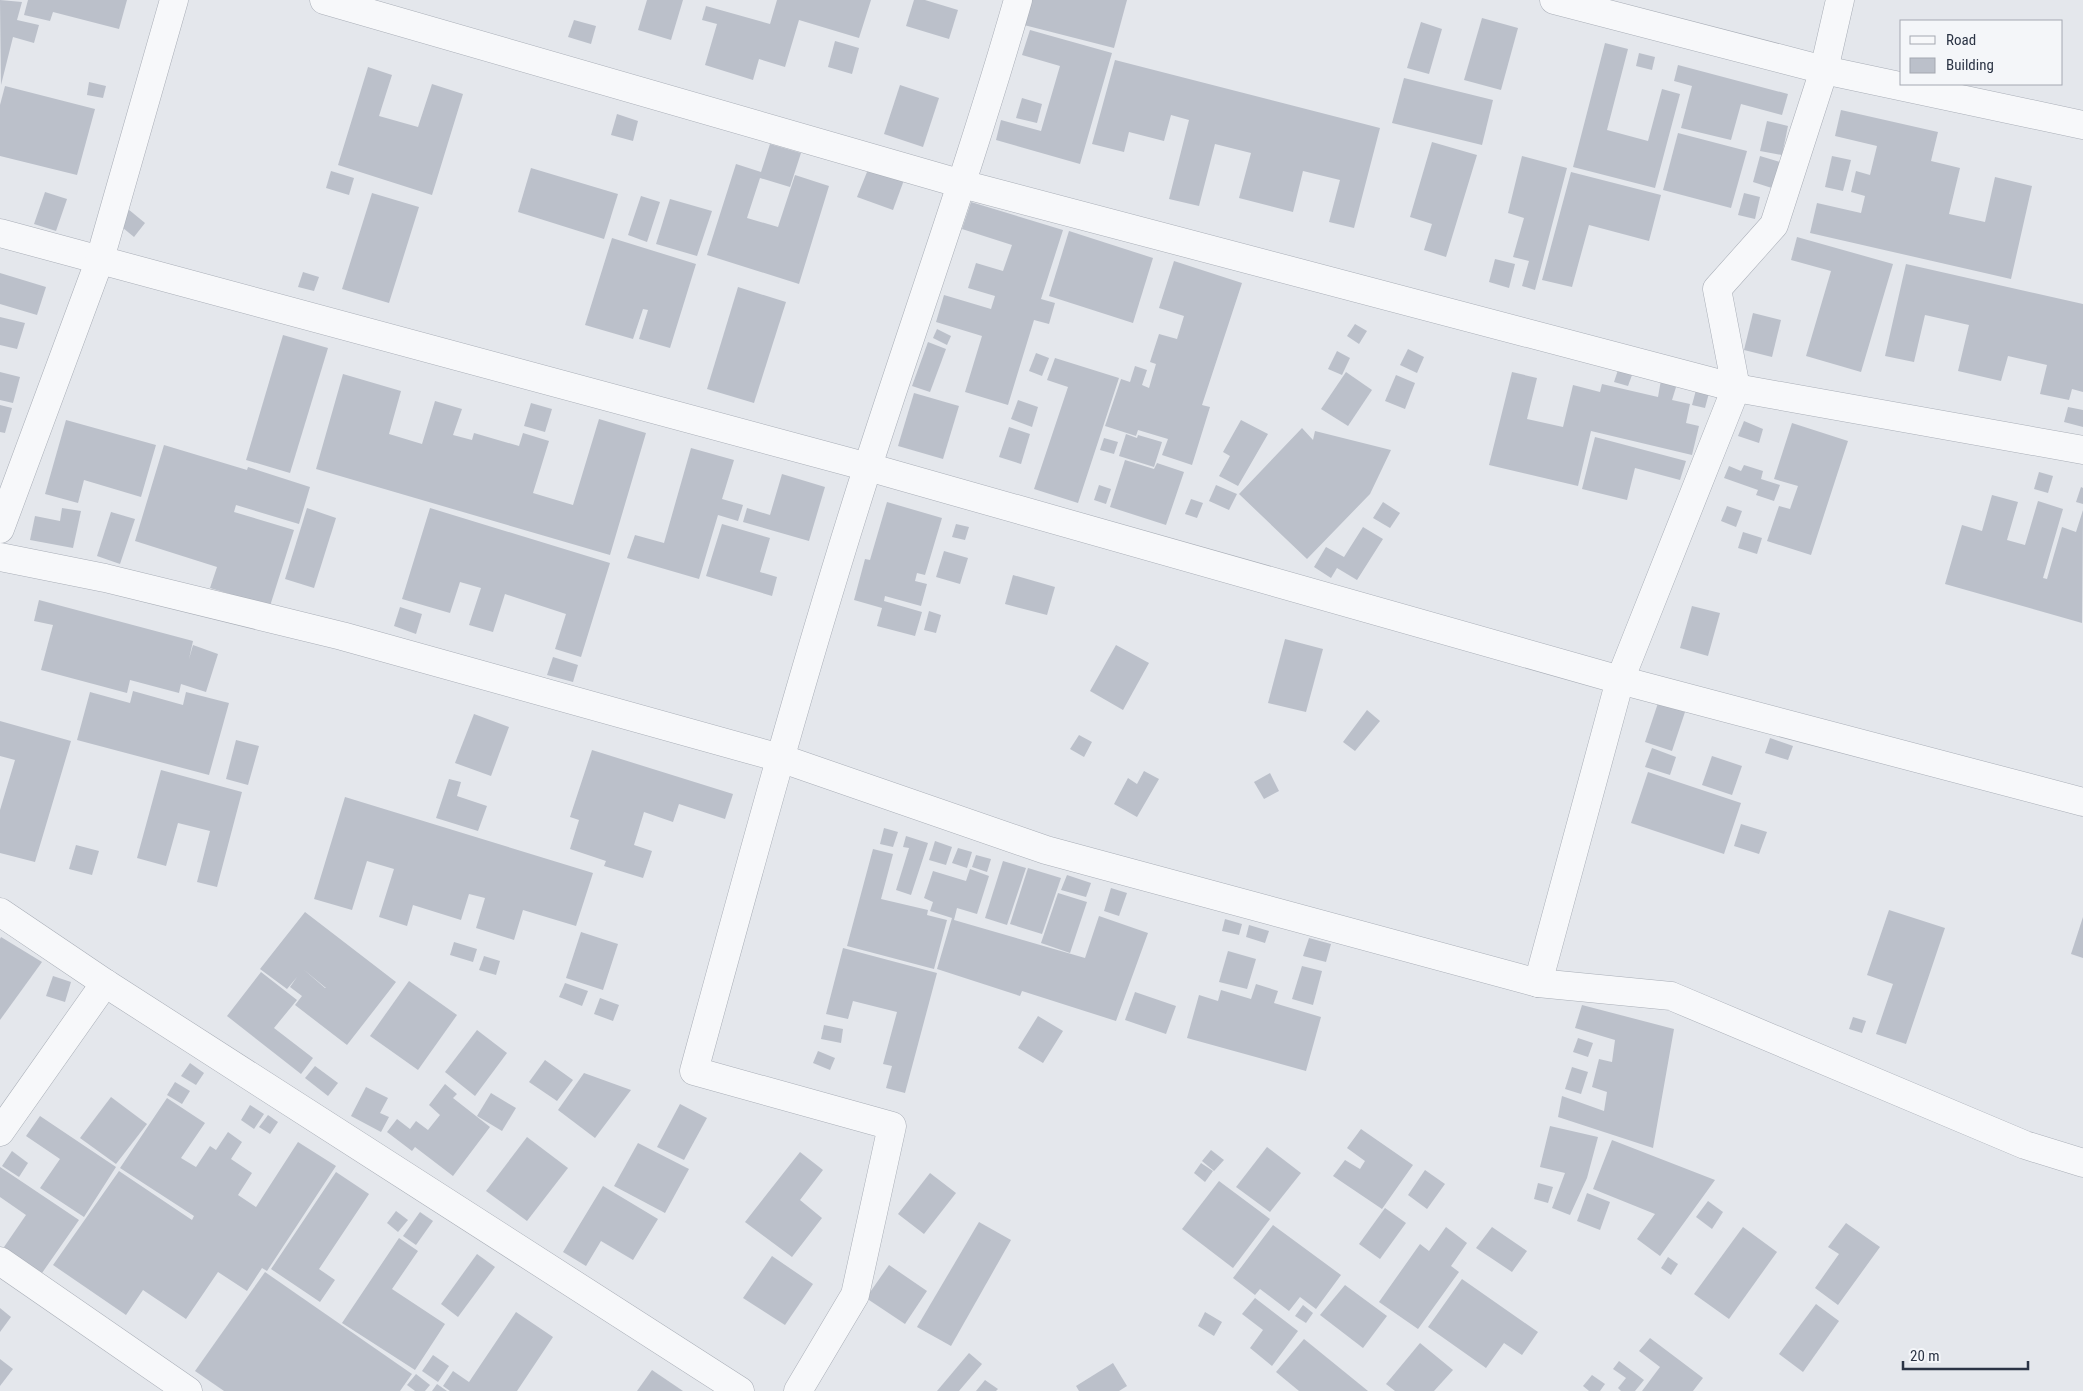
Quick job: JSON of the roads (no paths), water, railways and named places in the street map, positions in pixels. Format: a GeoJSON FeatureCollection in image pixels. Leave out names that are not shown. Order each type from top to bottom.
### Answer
{"type":"FeatureCollection","features":[{"type":"Feature","properties":{"kind":"street"},"geometry":{"type":"LineString","coordinates":[[0,529],[100,259],[174,0]]}},
{"type":"Feature","properties":{"kind":"street"},"geometry":{"type":"LineString","coordinates":[[324,0],[962,184],[1736,388],[2083,450]]}},
{"type":"Feature","properties":{"kind":"street"},"geometry":{"type":"LineString","coordinates":[[798,1391],[855,1295],[892,1126],[694,1071],[780,758],[868,467],[962,184],[1018,0]]}},
{"type":"Feature","properties":{"kind":"street"},"geometry":{"type":"LineString","coordinates":[[1554,0],[1824,70],[2083,125]]}},
{"type":"Feature","properties":{"kind":"street"},"geometry":{"type":"LineString","coordinates":[[1538,983],[1620,680],[1736,388],[1717,289],[1774,225],[1824,70],[1840,0]]}},
{"type":"Feature","properties":{"kind":"street"},"geometry":{"type":"LineString","coordinates":[[0,233],[868,467],[1620,680],[2083,802]]}},
{"type":"Feature","properties":{"kind":"street"},"geometry":{"type":"LineString","coordinates":[[0,557],[105,578],[342,636],[780,758],[1046,850],[1538,983],[1671,996],[2025,1145],[2083,1162]]}},
{"type":"Feature","properties":{"kind":"street"},"geometry":{"type":"LineString","coordinates":[[0,912],[105,983],[740,1391]]}},
{"type":"Feature","properties":{"kind":"street"},"geometry":{"type":"LineString","coordinates":[[0,1132],[105,983]]}},
{"type":"Feature","properties":{"kind":"street"},"geometry":{"type":"LineString","coordinates":[[0,1261],[188,1391]]}}]}
